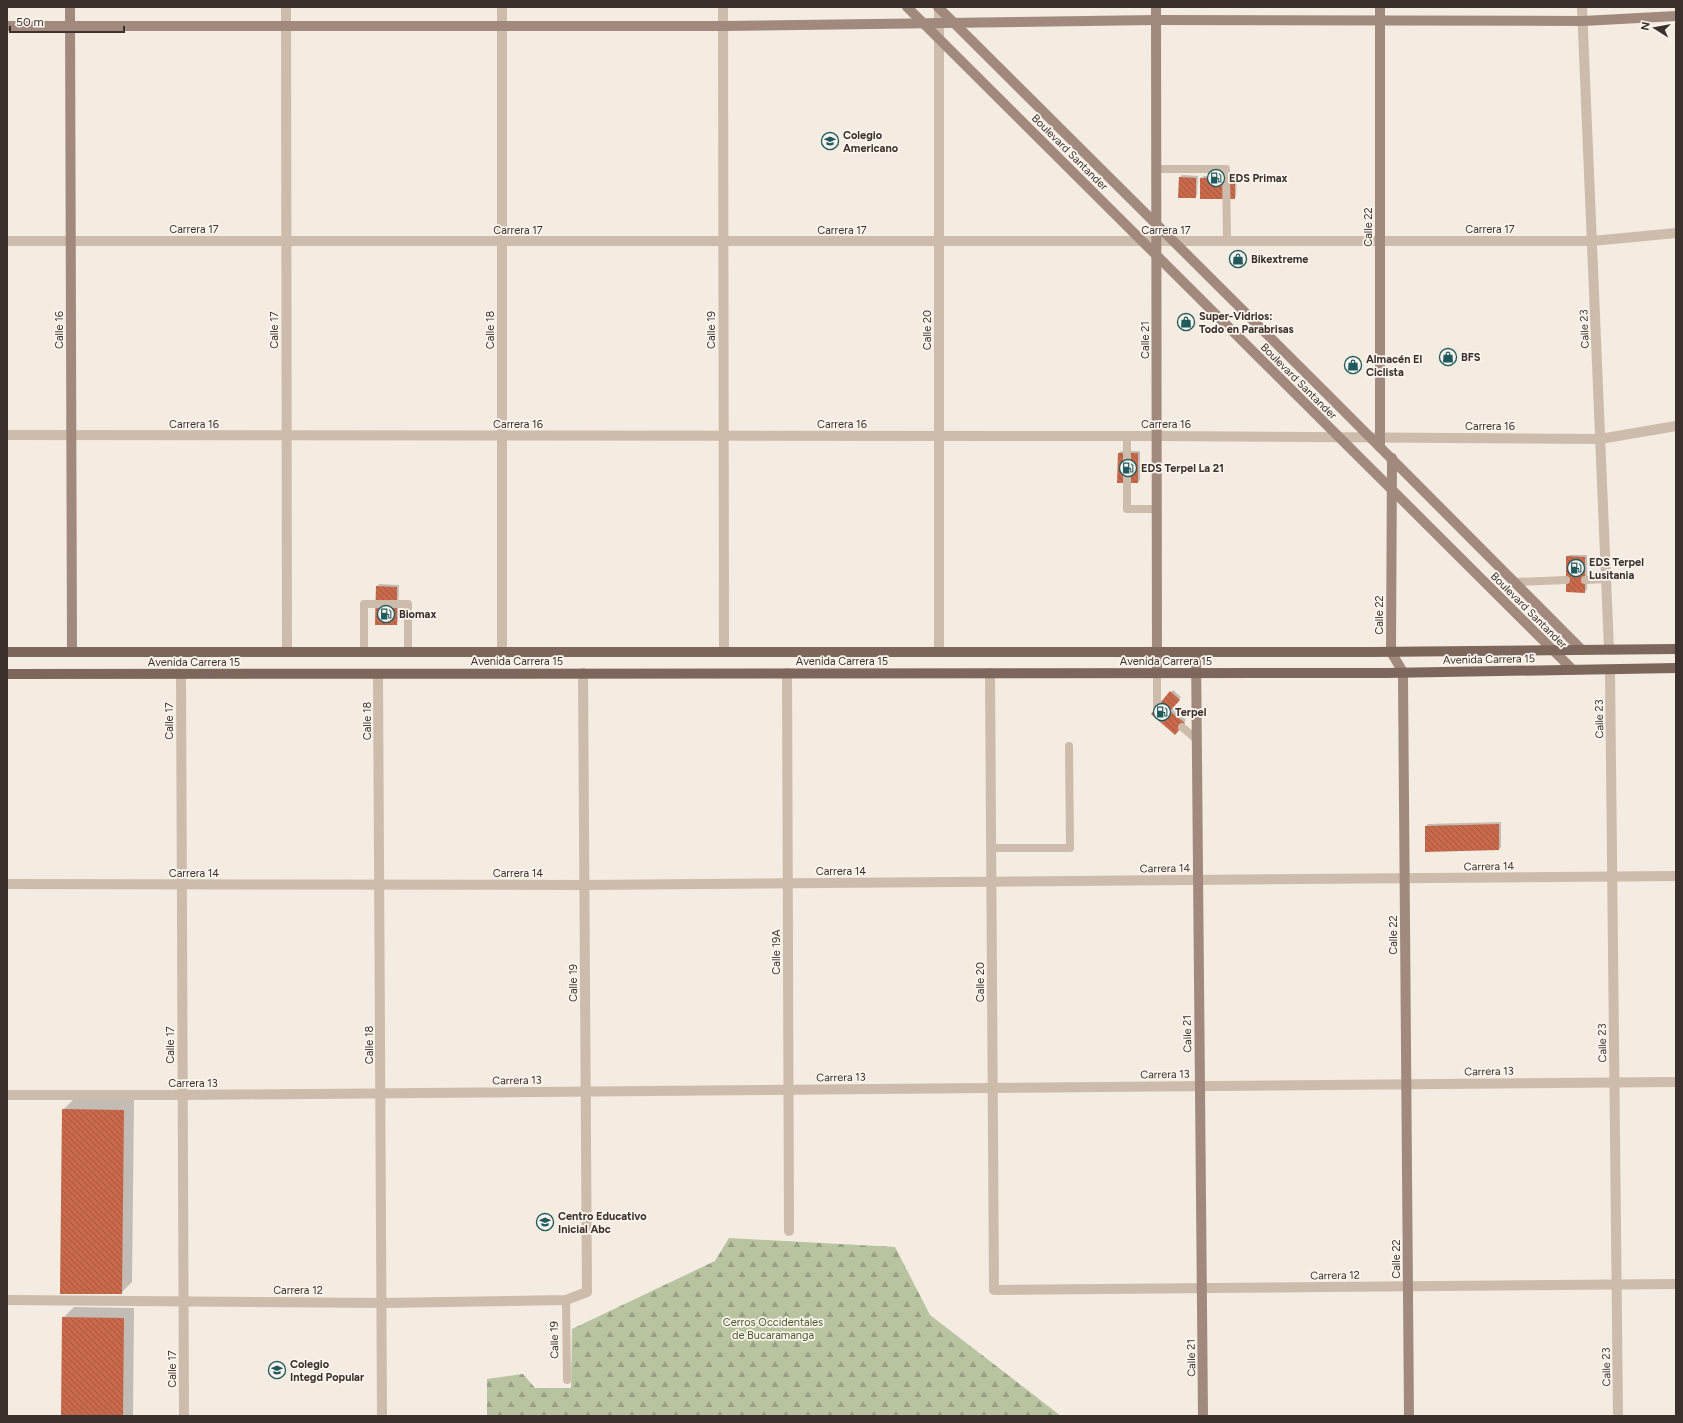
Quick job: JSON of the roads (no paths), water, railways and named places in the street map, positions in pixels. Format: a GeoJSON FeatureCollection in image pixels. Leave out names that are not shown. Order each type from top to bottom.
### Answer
{"type":"FeatureCollection","features":[{"type":"Feature","properties":{"kind":"main road","name":"Avenida Carrera 15"},"geometry":{"type":"LineString","coordinates":[[7,652],[1391,652],[1676,648]]}},
{"type":"Feature","properties":{"kind":"main road","name":"Avenida Carrera 15"},"geometry":{"type":"LineString","coordinates":[[7,674],[1196,673],[1610,670],[1676,668]]}},
{"type":"Feature","properties":{"kind":"street","name":"Calle 16"},"geometry":{"type":"LineString","coordinates":[[70,7],[72,652]]}},
{"type":"Feature","properties":{"kind":"street","name":"Calle 17"},"geometry":{"type":"LineString","coordinates":[[286,7],[287,652]]}},
{"type":"Feature","properties":{"kind":"street","name":"Calle 18"},"geometry":{"type":"LineString","coordinates":[[502,7],[502,652]]}},
{"type":"Feature","properties":{"kind":"street","name":"Calle 19"},"geometry":{"type":"LineString","coordinates":[[723,7],[724,652]]}},
{"type":"Feature","properties":{"kind":"street","name":"Boulevard Santander"},"geometry":{"type":"LineString","coordinates":[[907,7],[1573,670]]}},
{"type":"Feature","properties":{"kind":"street","name":"Boulevard Santander"},"geometry":{"type":"LineString","coordinates":[[938,7],[953,24],[1174,242],[1377,440],[1392,458],[1582,650]]}},
{"type":"Feature","properties":{"kind":"street","name":"Calle 20"},"geometry":{"type":"LineString","coordinates":[[938,7],[939,652]]}},
{"type":"Feature","properties":{"kind":"street","name":"Calle 21"},"geometry":{"type":"LineString","coordinates":[[1156,7],[1157,673]]}},
{"type":"Feature","properties":{"kind":"street","name":"Calle 22"},"geometry":{"type":"LineString","coordinates":[[1377,440],[1380,242],[1380,7]]}},
{"type":"Feature","properties":{"kind":"street","name":"Calle 23"},"geometry":{"type":"LineString","coordinates":[[1582,7],[1608,649]]}},
{"type":"Feature","properties":{"kind":"street"},"geometry":{"type":"LineString","coordinates":[[7,26],[723,26],[1156,20],[1582,21],[1676,16]]}},
{"type":"Feature","properties":{"kind":"street","name":"Carrera 17"},"geometry":{"type":"LineString","coordinates":[[7,241],[1592,241],[1676,233]]}},
{"type":"Feature","properties":{"kind":"street","name":"Carrera 16"},"geometry":{"type":"LineString","coordinates":[[7,436],[1157,436],[1338,437],[1377,440],[1600,439],[1676,426]]}},
{"type":"Feature","properties":{"kind":"street","name":"Calle 22"},"geometry":{"type":"LineString","coordinates":[[1391,652],[1392,458]]}},
{"type":"Feature","properties":{"kind":"street","name":"Calle 21"},"geometry":{"type":"LineString","coordinates":[[1196,652],[1203,1416]]}},
{"type":"Feature","properties":{"kind":"street"},"geometry":{"type":"LineString","coordinates":[[1391,652],[1403,672]]}},
{"type":"Feature","properties":{"kind":"street","name":"Calle 23"},"geometry":{"type":"LineString","coordinates":[[1610,670],[1618,1416]]}},
{"type":"Feature","properties":{"kind":"street","name":"Calle 22"},"geometry":{"type":"LineString","coordinates":[[1403,672],[1409,1416]]}},
{"type":"Feature","properties":{"kind":"street","name":"Calle 19"},"geometry":{"type":"LineString","coordinates":[[583,673],[586,1292]]}},
{"type":"Feature","properties":{"kind":"street","name":"Calle 19A"},"geometry":{"type":"LineString","coordinates":[[787,673],[789,1231]]}},
{"type":"Feature","properties":{"kind":"street","name":"Calle 20"},"geometry":{"type":"LineString","coordinates":[[990,673],[994,1290]]}},
{"type":"Feature","properties":{"kind":"street","name":"Calle 17"},"geometry":{"type":"LineString","coordinates":[[181,674],[184,1416]]}},
{"type":"Feature","properties":{"kind":"street","name":"Calle 18"},"geometry":{"type":"LineString","coordinates":[[378,674],[382,1416]]}},
{"type":"Feature","properties":{"kind":"street","name":"Carrera 14"},"geometry":{"type":"LineString","coordinates":[[7,884],[584,885],[1676,876]]}},
{"type":"Feature","properties":{"kind":"street","name":"Carrera 13"},"geometry":{"type":"LineString","coordinates":[[7,1095],[381,1094],[1676,1082]]}},
{"type":"Feature","properties":{"kind":"street","name":"Carrera 12"},"geometry":{"type":"LineString","coordinates":[[994,1290],[1676,1284]]}},
{"type":"Feature","properties":{"kind":"street","name":"Carrera 12"},"geometry":{"type":"LineString","coordinates":[[7,1300],[382,1303],[566,1300],[586,1292]]}},
{"type":"Feature","properties":{"kind":"lane"},"geometry":{"type":"LineString","coordinates":[[1156,169],[1226,169],[1226,242]]}},
{"type":"Feature","properties":{"kind":"lane"},"geometry":{"type":"LineString","coordinates":[[1126,436],[1126,509],[1157,508]]}},
{"type":"Feature","properties":{"kind":"lane"},"geometry":{"type":"LineString","coordinates":[[1586,580],[1606,579]]}},
{"type":"Feature","properties":{"kind":"lane"},"geometry":{"type":"LineString","coordinates":[[1515,582],[1566,580]]}},
{"type":"Feature","properties":{"kind":"lane"},"geometry":{"type":"LineString","coordinates":[[364,652],[364,604],[408,604],[408,652]]}},
{"type":"Feature","properties":{"kind":"lane"},"geometry":{"type":"LineString","coordinates":[[1157,673],[1157,707]]}},
{"type":"Feature","properties":{"kind":"lane"},"geometry":{"type":"LineString","coordinates":[[1182,727],[1196,739]]}},
{"type":"Feature","properties":{"kind":"lane"},"geometry":{"type":"LineString","coordinates":[[991,848],[1070,848],[1069,746]]}},
{"type":"Feature","properties":{"kind":"lane","name":"Calle 19"},"geometry":{"type":"LineString","coordinates":[[566,1300],[567,1380]]}},
{"type":"Feature","properties":{"kind":"place","name":"Colegio Americano"},"geometry":{"type":"Point","coordinates":[830,141]}},
{"type":"Feature","properties":{"kind":"place","name":"EDS Primax"},"geometry":{"type":"Point","coordinates":[1216,178]}},
{"type":"Feature","properties":{"kind":"place","name":"Bikextreme"},"geometry":{"type":"Point","coordinates":[1238,259]}},
{"type":"Feature","properties":{"kind":"place","name":"Super-Vidrios: Todo en Parabrisas"},"geometry":{"type":"Point","coordinates":[1186,322]}},
{"type":"Feature","properties":{"kind":"place","name":"BFS"},"geometry":{"type":"Point","coordinates":[1448,357]}},
{"type":"Feature","properties":{"kind":"place","name":"Almacén El Ciclista"},"geometry":{"type":"Point","coordinates":[1353,365]}},
{"type":"Feature","properties":{"kind":"place","name":"EDS Terpel La 21"},"geometry":{"type":"Point","coordinates":[1128,468]}},
{"type":"Feature","properties":{"kind":"place","name":"EDS Terpel Lusitania"},"geometry":{"type":"Point","coordinates":[1576,568]}},
{"type":"Feature","properties":{"kind":"place","name":"Biomax"},"geometry":{"type":"Point","coordinates":[386,614]}},
{"type":"Feature","properties":{"kind":"place","name":"Terpel"},"geometry":{"type":"Point","coordinates":[1162,712]}},
{"type":"Feature","properties":{"kind":"place","name":"Centro Educativo Inicial Abc"},"geometry":{"type":"Point","coordinates":[545,1222]}},
{"type":"Feature","properties":{"kind":"place","name":"Colegio Integd Popular"},"geometry":{"type":"Point","coordinates":[277,1370]}},
{"type":"Feature","properties":{"kind":"park label","name":"Cerros Occidentales de Bucaramanga"},"geometry":{"type":"Point","coordinates":[773,1328]}}]}
